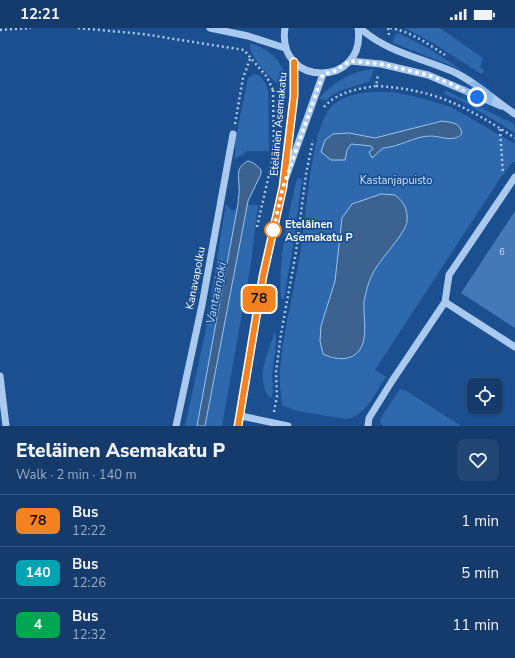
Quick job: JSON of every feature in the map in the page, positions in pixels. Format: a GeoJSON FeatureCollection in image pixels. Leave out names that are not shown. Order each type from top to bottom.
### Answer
{"type":"FeatureCollection","features":[{"type":"Feature","properties":{"kind":"street"},"geometry":{"type":"LineString","coordinates":[[210,28],[248,36],[285,48]]}},
{"type":"Feature","properties":{"kind":"street"},"geometry":{"type":"LineString","coordinates":[[285,28],[285,48],[294,62],[302,69],[323,74],[333,72],[350,61],[358,45],[359,28]]}},
{"type":"Feature","properties":{"kind":"street"},"geometry":{"type":"LineString","coordinates":[[359,28],[371,39],[386,47],[454,73],[484,89],[515,114]]}},
{"type":"Feature","properties":{"kind":"street"},"geometry":{"type":"LineString","coordinates":[[350,61],[381,64],[428,75],[508,109]]}},
{"type":"Feature","properties":{"kind":"street","name":"Eteläinen Asemakatu"},"geometry":{"type":"LineString","coordinates":[[238,426],[241,416],[263,276],[283,187],[294,96],[294,62]]}},
{"type":"Feature","properties":{"kind":"street","name":"Eteläinen Asemakatu"},"geometry":{"type":"LineString","coordinates":[[283,187],[323,74]]}},
{"type":"Feature","properties":{"kind":"street","name":"Kanavapolku"},"geometry":{"type":"LineString","coordinates":[[176,426],[202,305],[233,134]]}},
{"type":"Feature","properties":{"kind":"street"},"geometry":{"type":"LineString","coordinates":[[368,426],[369,418],[445,302],[449,275],[515,177]]}},
{"type":"Feature","properties":{"kind":"street"},"geometry":{"type":"LineString","coordinates":[[445,302],[515,348]]}},
{"type":"Feature","properties":{"kind":"street"},"geometry":{"type":"LineString","coordinates":[[0,376],[6,426]]}},
{"type":"Feature","properties":{"kind":"street"},"geometry":{"type":"LineString","coordinates":[[241,416],[288,426]]}},
{"type":"Feature","properties":{"kind":"path"},"geometry":{"type":"LineString","coordinates":[[0,30],[31,28]]}},
{"type":"Feature","properties":{"kind":"path"},"geometry":{"type":"LineString","coordinates":[[78,28],[143,34],[244,50],[250,59],[267,77],[272,90],[274,154],[257,227]]}},
{"type":"Feature","properties":{"kind":"path"},"geometry":{"type":"LineString","coordinates":[[233,134],[243,78],[250,59]]}},
{"type":"Feature","properties":{"kind":"path"},"geometry":{"type":"LineString","coordinates":[[376,86],[381,64]]}},
{"type":"Feature","properties":{"kind":"path"},"geometry":{"type":"LineString","coordinates":[[322,113],[325,106],[345,93],[376,86],[393,87],[433,95],[456,103],[515,138]]}},
{"type":"Feature","properties":{"kind":"path"},"geometry":{"type":"LineString","coordinates":[[272,90],[294,96]]}},
{"type":"Feature","properties":{"kind":"path"},"geometry":{"type":"LineString","coordinates":[[500,128],[503,174],[507,189]]}},
{"type":"Feature","properties":{"kind":"path"},"geometry":{"type":"LineString","coordinates":[[272,423],[277,396],[276,372],[281,334],[296,252],[306,174],[314,135]]}},
{"type":"Feature","properties":{"kind":"green space"},"geometry":{"type":"Polygon","coordinates":[[[405,28],[440,28],[483,58],[480,67],[485,71],[481,74],[433,43],[405,28]]]}},
{"type":"Feature","properties":{"kind":"green space"},"geometry":{"type":"Polygon","coordinates":[[[399,33],[431,50],[462,70],[393,43],[395,35],[399,33]]]}},
{"type":"Feature","properties":{"kind":"green space"},"geometry":{"type":"Polygon","coordinates":[[[250,43],[272,54],[277,60],[284,73],[287,89],[276,82],[263,70],[253,56],[250,43]]]}},
{"type":"Feature","properties":{"kind":"green space"},"geometry":{"type":"Polygon","coordinates":[[[374,69],[370,81],[336,93],[326,100],[319,99],[324,93],[344,78],[359,72],[374,69]]]}},
{"type":"Feature","properties":{"kind":"green space"},"geometry":{"type":"Polygon","coordinates":[[[255,74],[262,78],[268,90],[269,151],[248,151],[235,159],[235,142],[248,78],[255,74]]]}},
{"type":"Feature","properties":{"kind":"green space"},"geometry":{"type":"Polygon","coordinates":[[[445,90],[514,124],[515,133],[466,103],[444,94],[445,90]]]}},
{"type":"Feature","properties":{"kind":"green space","name":"Kastanjapuisto"},"geometry":{"type":"Polygon","coordinates":[[[392,92],[417,97],[451,107],[515,144],[515,162],[513,162],[503,174],[375,370],[386,377],[365,409],[353,417],[346,419],[297,411],[282,405],[280,369],[286,326],[300,255],[310,176],[319,133],[325,117],[332,106],[346,97],[360,93],[392,92]]]}},
{"type":"Feature","properties":{"kind":"green space"},"geometry":{"type":"Polygon","coordinates":[[[297,178],[302,179],[294,240],[284,299],[281,299],[280,283],[282,253],[297,178]]]}},
{"type":"Feature","properties":{"kind":"green space"},"geometry":{"type":"Polygon","coordinates":[[[226,204],[232,211],[237,208],[203,400],[197,426],[185,426],[205,334],[226,204]]]}},
{"type":"Feature","properties":{"kind":"green space"},"geometry":{"type":"Polygon","coordinates":[[[247,205],[258,205],[251,263],[222,426],[205,426],[247,205]]]}},
{"type":"Feature","properties":{"kind":"green space"},"geometry":{"type":"Polygon","coordinates":[[[275,331],[276,347],[272,375],[273,391],[272,397],[270,398],[265,390],[263,373],[264,364],[275,331]]]}},
{"type":"Feature","properties":{"kind":"green space"},"geometry":{"type":"Polygon","coordinates":[[[400,389],[405,390],[461,426],[383,426],[380,419],[400,389]]]}},
{"type":"Feature","properties":{"kind":"shaded area"},"geometry":{"type":"Polygon","coordinates":[[[442,121],[458,125],[462,134],[451,139],[425,136],[395,146],[383,148],[372,158],[369,152],[373,149],[371,146],[351,144],[347,150],[345,160],[331,160],[321,152],[325,140],[333,134],[349,133],[375,138],[442,121]]]}},
{"type":"Feature","properties":{"kind":"shaded area"},"geometry":{"type":"Polygon","coordinates":[[[248,161],[254,163],[261,170],[261,174],[248,201],[205,426],[197,426],[238,204],[239,169],[248,161]]]}},
{"type":"Feature","properties":{"kind":"shaded area"},"geometry":{"type":"Polygon","coordinates":[[[381,194],[395,195],[401,200],[407,213],[407,221],[402,233],[375,269],[369,281],[364,301],[365,328],[361,347],[358,352],[350,357],[341,359],[331,357],[323,354],[320,341],[321,326],[335,281],[342,218],[352,204],[381,194]]]}},
{"type":"Feature","properties":{"kind":"building"},"geometry":{"type":"Polygon","coordinates":[[[515,211],[515,328],[461,293],[515,211]]]}},
{"type":"Feature","properties":{"kind":"bus line","name":"78"},"geometry":{"type":"LineString","coordinates":[[238,426],[241,416],[263,276],[283,187],[294,96],[294,62]]}},
{"type":"Feature","properties":{"kind":"place","name":"Eteläinen Asemakatu P"},"geometry":{"type":"Point","coordinates":[273,230]}},
{"type":"Feature","properties":{"kind":"route"},"geometry":{"type":"LineString","coordinates":[[273,230],[273,232],[283,187],[312,101],[323,74],[342,68],[350,61],[381,64],[428,75],[451,84],[477,97]]}},
{"type":"Feature","properties":{"kind":"water label","name":"Vantaanjoki"},"geometry":{"type":"Point","coordinates":[216,293]}}]}
